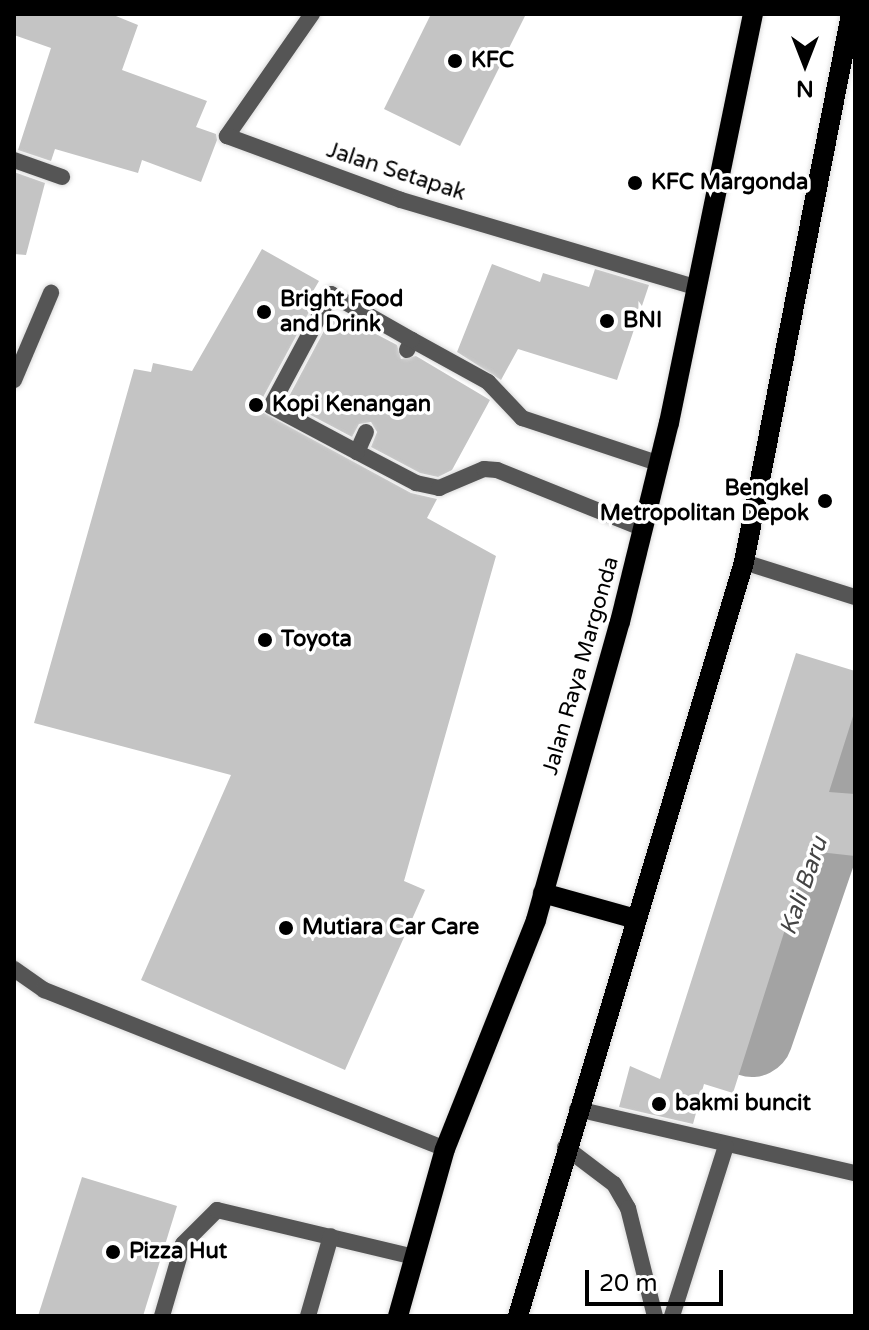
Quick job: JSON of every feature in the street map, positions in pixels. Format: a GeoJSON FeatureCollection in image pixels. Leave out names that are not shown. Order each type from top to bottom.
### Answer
{"type":"FeatureCollection","features":[{"type":"Feature","properties":{"kind":"main road","name":"Jalan Raya Margonda"},"geometry":{"type":"LineString","coordinates":[[398,1316],[445,1149],[522,958],[543,893],[644,529],[753,14]]}},
{"type":"Feature","properties":{"kind":"main road"},"geometry":{"type":"LineString","coordinates":[[518,1316],[565,1147],[744,562],[851,14]]}},
{"type":"Feature","properties":{"kind":"main road"},"geometry":{"type":"LineString","coordinates":[[543,893],[636,919]]}},
{"type":"Feature","properties":{"kind":"street","name":"Jalan Setapak"},"geometry":{"type":"LineString","coordinates":[[312,14],[227,136],[401,200],[694,287]]}},
{"type":"Feature","properties":{"kind":"street"},"geometry":{"type":"LineString","coordinates":[[14,160],[62,177]]}},
{"type":"Feature","properties":{"kind":"street"},"geometry":{"type":"LineString","coordinates":[[14,380],[51,293]]}},
{"type":"Feature","properties":{"kind":"street"},"geometry":{"type":"LineString","coordinates":[[644,529],[497,470],[484,469],[439,488],[416,483],[271,406],[331,294],[409,345],[488,382],[522,418],[660,464]]}},
{"type":"Feature","properties":{"kind":"street"},"geometry":{"type":"LineString","coordinates":[[357,452],[366,432]]}},
{"type":"Feature","properties":{"kind":"street"},"geometry":{"type":"LineString","coordinates":[[744,562],[855,597]]}},
{"type":"Feature","properties":{"kind":"street"},"geometry":{"type":"LineString","coordinates":[[14,969],[44,990],[445,1149]]}},
{"type":"Feature","properties":{"kind":"street"},"geometry":{"type":"LineString","coordinates":[[577,1109],[726,1146],[855,1173]]}},
{"type":"Feature","properties":{"kind":"street"},"geometry":{"type":"LineString","coordinates":[[672,1316],[726,1146]]}},
{"type":"Feature","properties":{"kind":"street"},"geometry":{"type":"LineString","coordinates":[[565,1147],[614,1184],[628,1208],[644,1256],[655,1316]]}},
{"type":"Feature","properties":{"kind":"street"},"geometry":{"type":"LineString","coordinates":[[162,1316],[183,1244],[217,1210],[415,1257]]}},
{"type":"Feature","properties":{"kind":"street"},"geometry":{"type":"LineString","coordinates":[[308,1316],[331,1236]]}},
{"type":"Feature","properties":{"kind":"building"},"geometry":{"type":"Polygon","coordinates":[[[14,14],[111,14],[138,25],[122,70],[207,101],[196,127],[216,134],[217,140],[201,182],[142,160],[138,173],[55,149],[51,161],[18,150],[51,48],[14,35],[14,14]]]}},
{"type":"Feature","properties":{"kind":"building","name":"KFC"},"geometry":{"type":"Polygon","coordinates":[[[431,14],[526,14],[460,146],[384,109],[431,14]]]}},
{"type":"Feature","properties":{"kind":"building"},"geometry":{"type":"Polygon","coordinates":[[[14,172],[45,183],[26,255],[14,254],[14,172]]]}},
{"type":"Feature","properties":{"kind":"building","name":"Toyota"},"geometry":{"type":"Polygon","coordinates":[[[262,249],[319,281],[309,298],[315,301],[261,401],[262,412],[411,493],[437,499],[427,518],[496,556],[404,881],[425,890],[345,1070],[141,980],[231,775],[34,723],[134,369],[151,372],[153,363],[192,371],[262,249]]]}},
{"type":"Feature","properties":{"kind":"building"},"geometry":{"type":"Polygon","coordinates":[[[492,264],[540,282],[543,273],[589,287],[595,269],[649,285],[617,380],[518,349],[501,380],[457,352],[492,264]]]}},
{"type":"Feature","properties":{"kind":"building"},"geometry":{"type":"Polygon","coordinates":[[[334,312],[397,345],[401,359],[416,356],[490,400],[452,470],[438,477],[420,473],[371,447],[377,432],[371,422],[359,424],[352,437],[286,402],[334,312]]]}},
{"type":"Feature","properties":{"kind":"building"},"geometry":{"type":"Polygon","coordinates":[[[796,653],[855,671],[855,710],[829,792],[855,794],[855,856],[810,851],[733,1093],[704,1084],[693,1124],[619,1107],[630,1066],[660,1079],[796,653]]]}},
{"type":"Feature","properties":{"kind":"building"},"geometry":{"type":"Polygon","coordinates":[[[82,1177],[177,1206],[143,1316],[38,1316],[82,1177]]]}},
{"type":"Feature","properties":{"kind":"waterway","name":"Kali Baru"},"geometry":{"type":"LineString","coordinates":[[752,1036],[855,736]]}},
{"type":"Feature","properties":{"kind":"place","name":"KFC"},"geometry":{"type":"Point","coordinates":[455,61]}},
{"type":"Feature","properties":{"kind":"place","name":"KFC Margonda"},"geometry":{"type":"Point","coordinates":[635,183]}},
{"type":"Feature","properties":{"kind":"place","name":"Bright Food and Drink"},"geometry":{"type":"Point","coordinates":[264,312]}},
{"type":"Feature","properties":{"kind":"place","name":"BNI"},"geometry":{"type":"Point","coordinates":[607,321]}},
{"type":"Feature","properties":{"kind":"place","name":"Kopi Kenangan"},"geometry":{"type":"Point","coordinates":[256,405]}},
{"type":"Feature","properties":{"kind":"place","name":"Bengkel Metropolitan Depok"},"geometry":{"type":"Point","coordinates":[825,501]}},
{"type":"Feature","properties":{"kind":"place","name":"Toyota"},"geometry":{"type":"Point","coordinates":[265,640]}},
{"type":"Feature","properties":{"kind":"place","name":"Mutiara Car Care"},"geometry":{"type":"Point","coordinates":[286,928]}},
{"type":"Feature","properties":{"kind":"place","name":"bakmi buncit"},"geometry":{"type":"Point","coordinates":[659,1104]}},
{"type":"Feature","properties":{"kind":"place","name":"Pizza Hut"},"geometry":{"type":"Point","coordinates":[113,1252]}}]}
